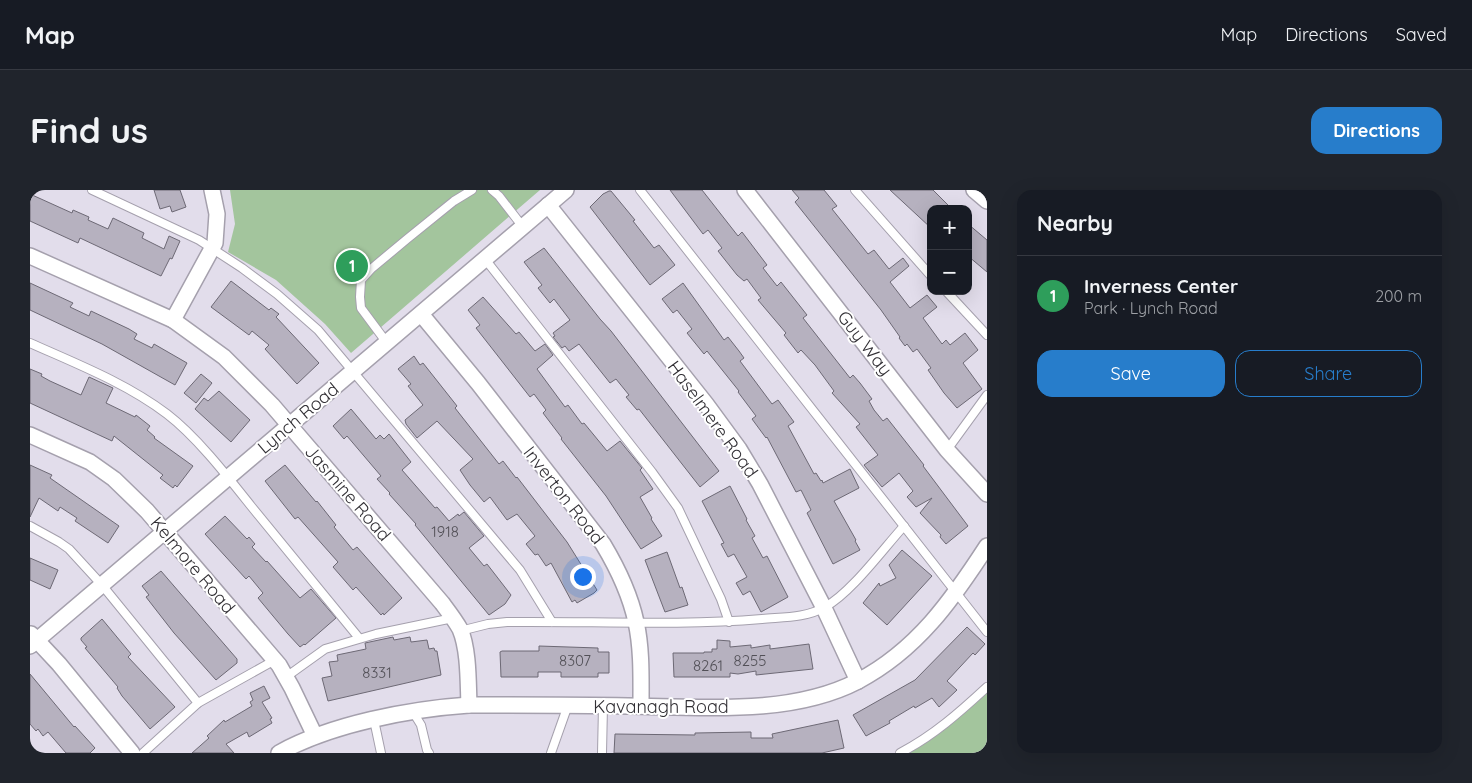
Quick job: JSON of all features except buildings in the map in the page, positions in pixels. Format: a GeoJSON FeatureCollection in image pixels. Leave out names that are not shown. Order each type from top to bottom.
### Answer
{"type":"FeatureCollection","features":[{"type":"Feature","properties":{"kind":"street"},"geometry":{"type":"LineString","coordinates":[[173,320],[214,243],[217,214],[212,190]]}},
{"type":"Feature","properties":{"kind":"street","name":"Lynch Road"},"geometry":{"type":"LineString","coordinates":[[32,640],[165,532],[566,190]]}},
{"type":"Feature","properties":{"kind":"street","name":"Guy Way"},"geometry":{"type":"LineString","coordinates":[[745,190],[947,450],[987,494]]}},
{"type":"Feature","properties":{"kind":"street"},"geometry":{"type":"LineString","coordinates":[[974,190],[987,201]]}},
{"type":"Feature","properties":{"kind":"street","name":"Haselmere Road"},"geometry":{"type":"LineString","coordinates":[[548,205],[706,404],[739,449],[760,484],[824,608],[858,681]]}},
{"type":"Feature","properties":{"kind":"street","name":"Jasmine Road"},"geometry":{"type":"LineString","coordinates":[[30,256],[173,320],[230,362],[272,405],[442,602],[457,624],[466,656],[469,705]]}},
{"type":"Feature","properties":{"kind":"street","name":"Inverton Road"},"geometry":{"type":"LineString","coordinates":[[420,314],[478,383],[603,544],[618,569],[636,623],[641,706]]}},
{"type":"Feature","properties":{"kind":"street","name":"Kelmore Road"},"geometry":{"type":"LineString","coordinates":[[30,435],[90,462],[103,471],[148,511],[275,660],[286,677],[315,736]]}},
{"type":"Feature","properties":{"kind":"street","name":"Kavanagh Road"},"geometry":{"type":"LineString","coordinates":[[278,753],[298,742],[315,736],[374,720],[438,707],[469,705],[724,707],[779,704],[811,698],[858,681],[906,648],[931,624],[957,592],[987,546]]}},
{"type":"Feature","properties":{"kind":"street"},"geometry":{"type":"LineString","coordinates":[[32,640],[132,753]]}},
{"type":"Feature","properties":{"kind":"lane"},"geometry":{"type":"LineString","coordinates":[[92,190],[212,248],[293,307],[318,330],[520,570],[552,622]]}},
{"type":"Feature","properties":{"kind":"lane"},"geometry":{"type":"LineString","coordinates":[[386,342],[361,308],[361,280],[371,269],[454,201],[472,190]]}},
{"type":"Feature","properties":{"kind":"lane"},"geometry":{"type":"LineString","coordinates":[[492,190],[500,196],[523,227]]}},
{"type":"Feature","properties":{"kind":"lane"},"geometry":{"type":"LineString","coordinates":[[500,196],[507,190]]}},
{"type":"Feature","properties":{"kind":"lane"},"geometry":{"type":"LineString","coordinates":[[640,190],[987,632]]}},
{"type":"Feature","properties":{"kind":"lane"},"geometry":{"type":"LineString","coordinates":[[854,190],[927,272]]}},
{"type":"Feature","properties":{"kind":"lane"},"geometry":{"type":"LineString","coordinates":[[484,259],[666,490],[678,508],[695,543],[729,622]]}},
{"type":"Feature","properties":{"kind":"lane"},"geometry":{"type":"LineString","coordinates":[[950,295],[987,335]]}},
{"type":"Feature","properties":{"kind":"lane"},"geometry":{"type":"LineString","coordinates":[[30,343],[109,378],[145,399],[184,428],[228,478],[359,638]]}},
{"type":"Feature","properties":{"kind":"lane"},"geometry":{"type":"LineString","coordinates":[[947,450],[987,395]]}},
{"type":"Feature","properties":{"kind":"lane"},"geometry":{"type":"LineString","coordinates":[[30,526],[64,545],[102,585],[198,703]]}},
{"type":"Feature","properties":{"kind":"lane"},"geometry":{"type":"LineString","coordinates":[[286,677],[325,649],[359,638],[457,624],[508,622],[729,622],[804,615],[824,608],[838,598],[904,526]]}},
{"type":"Feature","properties":{"kind":"lane"},"geometry":{"type":"LineString","coordinates":[[143,753],[198,703],[275,660]]}},
{"type":"Feature","properties":{"kind":"lane"},"geometry":{"type":"LineString","coordinates":[[900,753],[922,741],[954,718],[987,687]]}},
{"type":"Feature","properties":{"kind":"lane"},"geometry":{"type":"LineString","coordinates":[[551,753],[568,706]]}},
{"type":"Feature","properties":{"kind":"lane"},"geometry":{"type":"LineString","coordinates":[[602,753],[603,706]]}},
{"type":"Feature","properties":{"kind":"lane"},"geometry":{"type":"LineString","coordinates":[[413,712],[421,725],[427,750],[430,753]]}},
{"type":"Feature","properties":{"kind":"lane"},"geometry":{"type":"LineString","coordinates":[[374,720],[381,753]]}},
{"type":"Feature","properties":{"kind":"green space"},"geometry":{"type":"Polygon","coordinates":[[[230,190],[540,190],[351,353],[325,324],[276,280],[228,252],[235,224],[230,190]]]}},
{"type":"Feature","properties":{"kind":"green space"},"geometry":{"type":"Polygon","coordinates":[[[987,689],[987,753],[906,753],[956,720],[987,689]]]}},
{"type":"Feature","properties":{"kind":"place","name":"Inverness Center"},"geometry":{"type":"Point","coordinates":[352,266]}}]}
